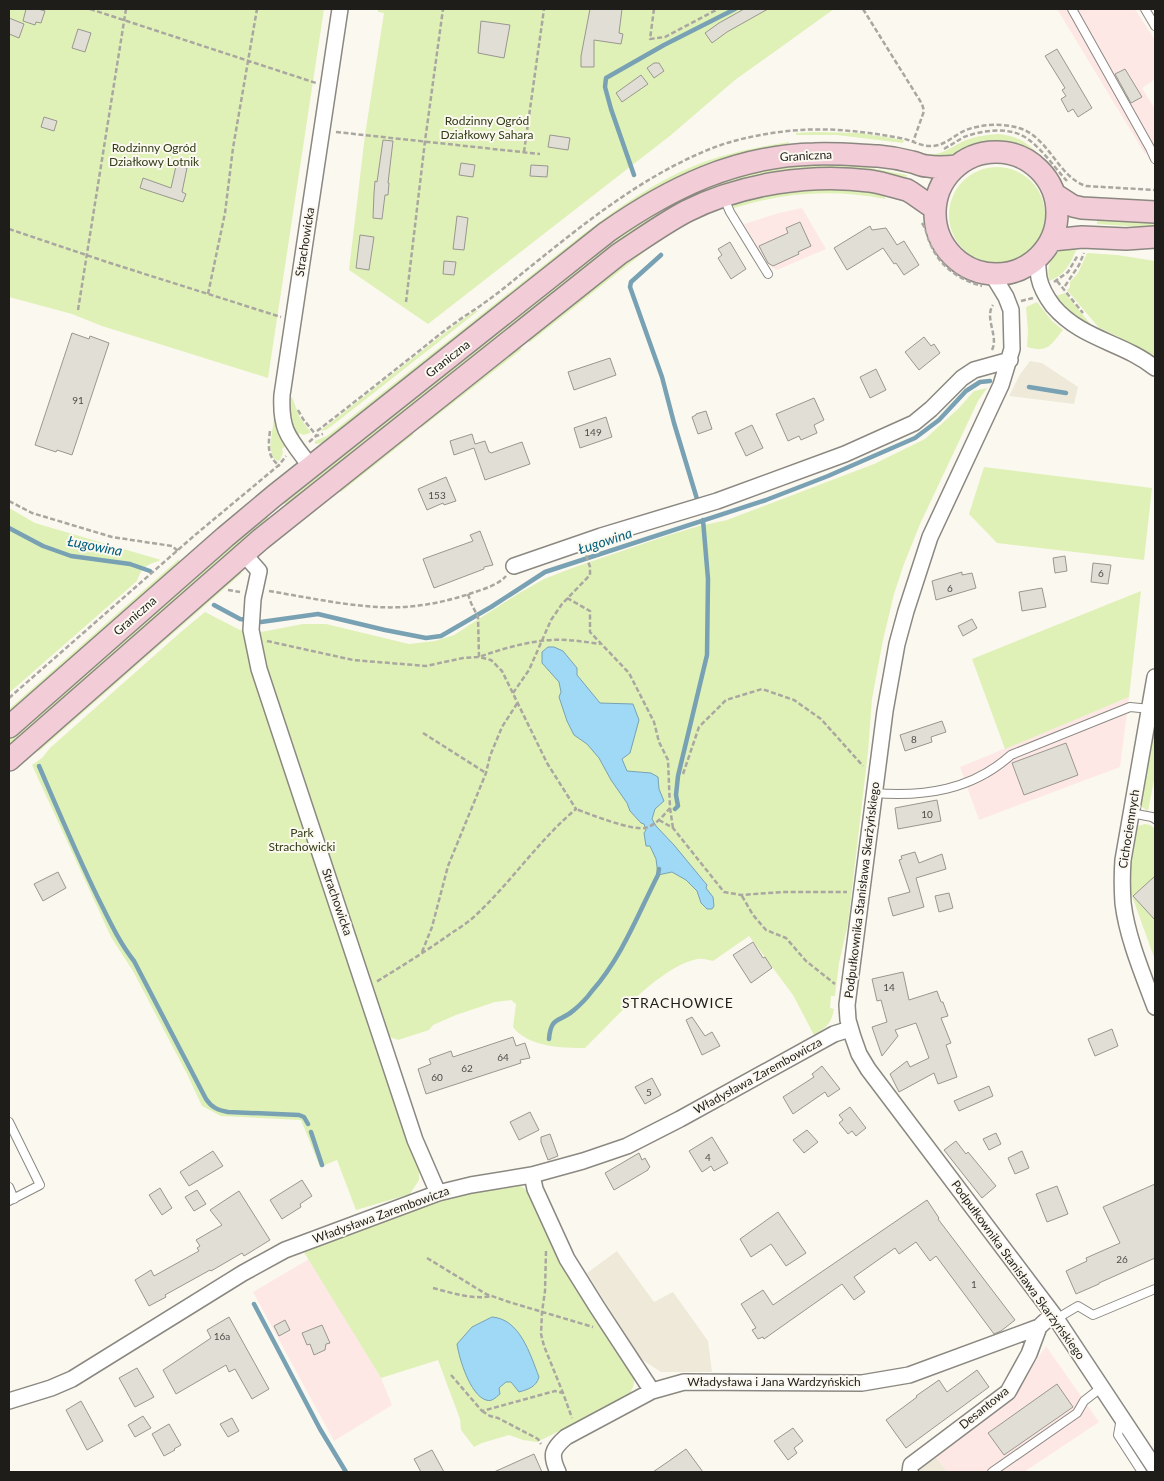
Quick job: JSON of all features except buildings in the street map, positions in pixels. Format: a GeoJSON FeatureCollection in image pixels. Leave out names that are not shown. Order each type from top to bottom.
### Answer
{"type":"FeatureCollection","features":[{"type":"Feature","properties":{"kind":"main road"},"geometry":{"type":"LineString","coordinates":[[1064,190],[1052,240],[1037,259],[1016,271],[988,280],[949,252],[927,213],[941,187],[957,166],[978,155],[1001,152],[1024,158],[1047,180],[1064,190],[1073,206],[1155,212]]}},
{"type":"Feature","properties":{"kind":"main road","name":"Graniczna"},"geometry":{"type":"LineString","coordinates":[[9,727],[225,537],[607,232],[630,216],[685,185],[756,160],[815,154],[887,157],[927,167],[957,166]]}},
{"type":"Feature","properties":{"kind":"main road","name":"Graniczna"},"geometry":{"type":"LineString","coordinates":[[9,760],[244,554],[619,254],[659,227],[688,211],[724,196],[754,187],[801,180],[871,181],[912,192],[927,213]]}},
{"type":"Feature","properties":{"kind":"main road"},"geometry":{"type":"LineString","coordinates":[[1052,240],[1082,237],[1126,239],[1155,237]]}},
{"type":"Feature","properties":{"kind":"street","name":"Strachowicka"},"geometry":{"type":"LineString","coordinates":[[311,467],[286,433],[281,411],[340,9]]}},
{"type":"Feature","properties":{"kind":"street"},"geometry":{"type":"LineString","coordinates":[[1037,259],[1042,287],[1046,296],[1059,312],[1082,331],[1140,357],[1155,368]]}},
{"type":"Feature","properties":{"kind":"street","name":"Podpułkownika Stanisława Skarżyńskiego"},"geometry":{"type":"LineString","coordinates":[[988,280],[1006,297],[1011,310],[1013,341],[1010,360],[1001,385],[930,537],[897,644],[885,711],[863,891],[849,986],[847,1005],[850,1028],[859,1054],[868,1069],[1054,1317],[1155,1468]]}},
{"type":"Feature","properties":{"kind":"street"},"geometry":{"type":"LineString","coordinates":[[514,566],[601,536],[717,501],[845,454],[914,422],[932,409],[962,378],[974,370],[1010,360]]}},
{"type":"Feature","properties":{"kind":"street","name":"Strachowicka"},"geometry":{"type":"LineString","coordinates":[[244,554],[259,570],[251,591],[251,635],[259,669],[416,1140],[438,1193]]}},
{"type":"Feature","properties":{"kind":"street","name":"Cichociemnych"},"geometry":{"type":"LineString","coordinates":[[1155,678],[1122,878],[1123,904],[1130,932],[1140,968],[1155,1008]]}},
{"type":"Feature","properties":{"kind":"street","name":"Władysława Zarembowicza"},"geometry":{"type":"LineString","coordinates":[[9,1401],[51,1388],[72,1379],[243,1273],[285,1250],[438,1193],[471,1185],[532,1176],[584,1161],[626,1146],[834,1034],[850,1028]]}},
{"type":"Feature","properties":{"kind":"street"},"geometry":{"type":"LineString","coordinates":[[532,1176],[535,1190],[568,1259],[652,1391]]}},
{"type":"Feature","properties":{"kind":"street","name":"Władysława i Jana Wardzyńskich"},"geometry":{"type":"LineString","coordinates":[[552,1453],[557,1444],[573,1432],[652,1391],[684,1382],[862,1383],[908,1375],[1039,1327],[1054,1317]]}},
{"type":"Feature","properties":{"kind":"street","name":"Desantowa"},"geometry":{"type":"LineString","coordinates":[[910,1472],[911,1465],[1008,1392],[1029,1354],[1039,1327]]}},
{"type":"Feature","properties":{"kind":"street"},"geometry":{"type":"LineString","coordinates":[[552,1453],[558,1472]]}},
{"type":"Feature","properties":{"kind":"lane"},"geometry":{"type":"LineString","coordinates":[[1072,9],[1155,159]]}},
{"type":"Feature","properties":{"kind":"lane"},"geometry":{"type":"LineString","coordinates":[[1145,9],[1155,26]]}},
{"type":"Feature","properties":{"kind":"lane"},"geometry":{"type":"LineString","coordinates":[[724,196],[730,212],[768,274]]}},
{"type":"Feature","properties":{"kind":"lane"},"geometry":{"type":"LineString","coordinates":[[874,793],[922,794],[946,790],[997,767],[1011,755],[1130,707],[1150,709]]}},
{"type":"Feature","properties":{"kind":"lane"},"geometry":{"type":"LineString","coordinates":[[1132,814],[1155,819]]}},
{"type":"Feature","properties":{"kind":"lane"},"geometry":{"type":"LineString","coordinates":[[9,1122],[40,1185],[11,1200],[9,1187]]}},
{"type":"Feature","properties":{"kind":"lane"},"geometry":{"type":"LineString","coordinates":[[1054,1317],[1078,1306],[1093,1315],[1155,1289]]}},
{"type":"Feature","properties":{"kind":"lane"},"geometry":{"type":"LineString","coordinates":[[992,1472],[1077,1413],[1084,1401],[1102,1387]]}},
{"type":"Feature","properties":{"kind":"lane"},"geometry":{"type":"LineString","coordinates":[[1122,1416],[1118,1435],[1142,1472]]}},
{"type":"Feature","properties":{"kind":"path"},"geometry":{"type":"LineString","coordinates":[[90,9],[313,83]]}},
{"type":"Feature","properties":{"kind":"path"},"geometry":{"type":"LineString","coordinates":[[78,310],[126,9]]}},
{"type":"Feature","properties":{"kind":"path"},"geometry":{"type":"LineString","coordinates":[[208,294],[225,213],[233,148],[256,9]]}},
{"type":"Feature","properties":{"kind":"path"},"geometry":{"type":"LineString","coordinates":[[406,302],[443,9]]}},
{"type":"Feature","properties":{"kind":"path"},"geometry":{"type":"LineString","coordinates":[[524,152],[544,9]]}},
{"type":"Feature","properties":{"kind":"path"},"geometry":{"type":"LineString","coordinates":[[654,9],[650,39],[666,37],[718,9]]}},
{"type":"Feature","properties":{"kind":"path"},"geometry":{"type":"LineString","coordinates":[[863,9],[922,104],[924,111],[913,143]]}},
{"type":"Feature","properties":{"kind":"path"},"geometry":{"type":"LineString","coordinates":[[904,138],[913,143],[935,146],[966,130],[993,125],[1018,128],[1030,133],[1066,172],[1076,181],[1086,186],[1155,190]]}},
{"type":"Feature","properties":{"kind":"path"},"geometry":{"type":"LineString","coordinates":[[322,131],[540,154]]}},
{"type":"Feature","properties":{"kind":"path"},"geometry":{"type":"LineString","coordinates":[[938,151],[971,135],[987,131],[1010,131],[1023,136],[1039,148],[1064,190]]}},
{"type":"Feature","properties":{"kind":"path"},"geometry":{"type":"LineString","coordinates":[[927,213],[926,230],[930,244],[944,265],[957,276],[975,284],[988,280]]}},
{"type":"Feature","properties":{"kind":"path"},"geometry":{"type":"LineString","coordinates":[[9,229],[277,316]]}},
{"type":"Feature","properties":{"kind":"path"},"geometry":{"type":"LineString","coordinates":[[1048,285],[1057,281],[1068,272],[1080,248]]}},
{"type":"Feature","properties":{"kind":"path"},"geometry":{"type":"LineString","coordinates":[[1065,286],[1079,265],[1086,250]]}},
{"type":"Feature","properties":{"kind":"path"},"geometry":{"type":"LineString","coordinates":[[1020,302],[1039,296]]}},
{"type":"Feature","properties":{"kind":"path"},"geometry":{"type":"LineString","coordinates":[[991,351],[994,346],[994,340],[990,315],[991,309],[997,302]]}},
{"type":"Feature","properties":{"kind":"path"},"geometry":{"type":"LineString","coordinates":[[317,431],[454,324],[484,303]]}},
{"type":"Feature","properties":{"kind":"path"},"geometry":{"type":"LineString","coordinates":[[306,444],[316,436]]}},
{"type":"Feature","properties":{"kind":"path"},"geometry":{"type":"LineString","coordinates":[[9,698],[127,594],[262,481],[286,457],[286,451]]}},
{"type":"Feature","properties":{"kind":"path"},"geometry":{"type":"LineString","coordinates":[[9,501],[32,513],[112,537],[174,548]]}},
{"type":"Feature","properties":{"kind":"path"},"geometry":{"type":"LineString","coordinates":[[513,694],[529,670],[540,641],[551,620],[567,598],[590,575],[590,567],[585,551]]}},
{"type":"Feature","properties":{"kind":"path"},"geometry":{"type":"LineString","coordinates":[[233,583],[227,589],[230,591],[251,591],[393,608],[437,604],[468,594],[501,581],[514,566]]}},
{"type":"Feature","properties":{"kind":"path"},"geometry":{"type":"LineString","coordinates":[[468,594],[478,617],[479,657]]}},
{"type":"Feature","properties":{"kind":"path"},"geometry":{"type":"LineString","coordinates":[[567,598],[590,611],[590,632],[629,673],[654,722],[659,742],[668,760],[672,828]]}},
{"type":"Feature","properties":{"kind":"path"},"geometry":{"type":"LineString","coordinates":[[251,635],[262,640],[353,660],[426,666],[463,658],[479,657],[540,641],[569,640],[601,644]]}},
{"type":"Feature","properties":{"kind":"path"},"geometry":{"type":"LineString","coordinates":[[479,657],[490,660],[502,671],[547,763],[576,809],[614,822],[644,828],[657,821],[670,808]]}},
{"type":"Feature","properties":{"kind":"path"},"geometry":{"type":"LineString","coordinates":[[683,774],[699,727],[726,700],[762,689],[794,700],[821,719],[868,772]]}},
{"type":"Feature","properties":{"kind":"path"},"geometry":{"type":"LineString","coordinates":[[422,953],[432,927],[448,866],[486,773],[490,756],[502,727],[518,702]]}},
{"type":"Feature","properties":{"kind":"path"},"geometry":{"type":"LineString","coordinates":[[423,733],[486,773]]}},
{"type":"Feature","properties":{"kind":"path"},"geometry":{"type":"LineString","coordinates":[[366,988],[422,953],[475,916],[506,885],[530,855],[558,825],[576,809]]}},
{"type":"Feature","properties":{"kind":"path"},"geometry":{"type":"LineString","coordinates":[[657,821],[672,828],[724,892],[741,895],[783,892],[854,892]]}},
{"type":"Feature","properties":{"kind":"path"},"geometry":{"type":"LineString","coordinates":[[741,895],[752,915],[766,930],[786,938],[806,961],[835,984],[849,986]]}},
{"type":"Feature","properties":{"kind":"path"},"geometry":{"type":"LineString","coordinates":[[546,1249],[541,1334],[572,1419],[573,1432]]}},
{"type":"Feature","properties":{"kind":"path"},"geometry":{"type":"LineString","coordinates":[[427,1258],[486,1294],[615,1335]]}},
{"type":"Feature","properties":{"kind":"path"},"geometry":{"type":"LineString","coordinates":[[433,1288],[474,1297],[493,1296]]}},
{"type":"Feature","properties":{"kind":"path"},"geometry":{"type":"LineString","coordinates":[[451,1375],[482,1411],[538,1438],[540,1444],[552,1453]]}},
{"type":"Feature","properties":{"kind":"path"},"geometry":{"type":"LineString","coordinates":[[482,1411],[555,1391],[563,1392]]}},
{"type":"Feature","properties":{"kind":"shaded area"},"geometry":{"type":"Polygon","coordinates":[[[1057,9],[1135,9],[1155,40],[1155,79],[1142,88],[1155,109],[1155,147],[1145,154],[1057,9]]]}},
{"type":"Feature","properties":{"kind":"shaded area"},"geometry":{"type":"Polygon","coordinates":[[[802,208],[826,249],[777,270],[768,264],[744,224],[802,208]]]}},
{"type":"Feature","properties":{"kind":"shaded area"},"geometry":{"type":"Polygon","coordinates":[[[1030,361],[1042,363],[1078,387],[1074,404],[1009,396],[1019,376],[1030,361]]]}},
{"type":"Feature","properties":{"kind":"shaded area"},"geometry":{"type":"Polygon","coordinates":[[[1129,697],[1120,767],[979,820],[960,767],[1129,697]]]}},
{"type":"Feature","properties":{"kind":"shaded area"},"geometry":{"type":"Polygon","coordinates":[[[617,1251],[654,1302],[673,1292],[708,1341],[712,1372],[661,1372],[641,1359],[587,1273],[617,1251]]]}},
{"type":"Feature","properties":{"kind":"shaded area"},"geometry":{"type":"Polygon","coordinates":[[[309,1259],[381,1378],[392,1405],[334,1441],[253,1292],[309,1259]]]}},
{"type":"Feature","properties":{"kind":"shaded area"},"geometry":{"type":"Polygon","coordinates":[[[1046,1346],[1099,1422],[1024,1472],[947,1472],[934,1454],[1016,1391],[1046,1346]]]}},
{"type":"Feature","properties":{"kind":"shaded area"},"geometry":{"type":"Polygon","coordinates":[[[934,1454],[947,1472],[919,1472],[921,1464],[934,1454]]]}},
{"type":"Feature","properties":{"kind":"green space","name":"Rodzinny Ogród Działkowy Lotnik"},"geometry":{"type":"Polygon","coordinates":[[[9,9],[324,9],[268,378],[102,326],[72,314],[9,297],[9,9]]]}},
{"type":"Feature","properties":{"kind":"green space","name":"Rodzinny Ogród Działkowy Sahara"},"geometry":{"type":"Polygon","coordinates":[[[378,9],[834,9],[735,80],[671,135],[428,324],[349,270],[365,135],[384,13],[378,12],[378,9]]]}},
{"type":"Feature","properties":{"kind":"green space"},"geometry":{"type":"Polygon","coordinates":[[[796,133],[859,133],[904,140],[903,143],[837,135],[796,135],[796,133]]]}},
{"type":"Feature","properties":{"kind":"green space"},"geometry":{"type":"Polygon","coordinates":[[[998,134],[1012,136],[1023,141],[1042,158],[1008,144],[989,144],[971,148],[950,159],[923,159],[924,154],[937,154],[970,139],[998,134]]]}},
{"type":"Feature","properties":{"kind":"green space"},"geometry":{"type":"Polygon","coordinates":[[[789,142],[785,148],[726,159],[325,443],[315,444],[315,441],[327,436],[582,235],[637,196],[666,179],[707,161],[742,151],[789,142]]]}},
{"type":"Feature","properties":{"kind":"green space"},"geometry":{"type":"Polygon","coordinates":[[[829,164],[861,166],[907,175],[905,181],[720,189],[287,506],[282,501],[608,243],[643,219],[683,196],[734,177],[784,166],[829,164]]]}},
{"type":"Feature","properties":{"kind":"green space"},"geometry":{"type":"Polygon","coordinates":[[[997,167],[1015,171],[1031,181],[1041,197],[1045,215],[1041,233],[1031,249],[1015,259],[997,263],[979,259],[963,249],[953,233],[949,215],[953,197],[963,181],[979,171],[997,167]]]}},
{"type":"Feature","properties":{"kind":"green space"},"geometry":{"type":"Polygon","coordinates":[[[836,188],[863,190],[882,194],[886,199],[828,193],[790,195],[734,208],[734,203],[749,198],[792,190],[836,188]]]}},
{"type":"Feature","properties":{"kind":"green space"},"geometry":{"type":"Polygon","coordinates":[[[1097,218],[1155,222],[1155,228],[1097,224],[1097,218]]]}},
{"type":"Feature","properties":{"kind":"green space"},"geometry":{"type":"Polygon","coordinates":[[[659,238],[663,239],[529,343],[529,338],[622,264],[659,238]]]}},
{"type":"Feature","properties":{"kind":"green space"},"geometry":{"type":"Polygon","coordinates":[[[1079,243],[1065,271],[1049,281],[1048,272],[1051,260],[1065,248],[1079,243]]]}},
{"type":"Feature","properties":{"kind":"green space"},"geometry":{"type":"Polygon","coordinates":[[[1087,253],[1117,255],[1155,261],[1155,358],[1123,342],[1119,337],[1099,328],[1067,290],[1070,287],[1070,282],[1078,273],[1087,253]]]}},
{"type":"Feature","properties":{"kind":"green space"},"geometry":{"type":"Polygon","coordinates":[[[1065,293],[1093,327],[1075,317],[1056,296],[1065,293]]]}},
{"type":"Feature","properties":{"kind":"green space"},"geometry":{"type":"Polygon","coordinates":[[[1037,302],[1052,321],[1063,330],[1048,347],[1034,349],[1027,347],[1026,307],[1037,302]]]}},
{"type":"Feature","properties":{"kind":"green space"},"geometry":{"type":"Polygon","coordinates":[[[476,310],[478,311],[338,421],[326,430],[320,431],[456,324],[476,310]]]}},
{"type":"Feature","properties":{"kind":"green space"},"geometry":{"type":"Polygon","coordinates":[[[517,347],[522,349],[421,428],[421,423],[517,347]]]}},
{"type":"Feature","properties":{"kind":"green space","name":"Park Strachowicki"},"geometry":{"type":"Polygon","coordinates":[[[987,388],[978,401],[920,524],[894,594],[872,699],[868,752],[848,924],[839,963],[835,996],[831,996],[830,1008],[834,1009],[830,1022],[825,1027],[814,1035],[793,995],[749,936],[713,961],[697,959],[682,964],[667,973],[637,996],[585,1048],[546,1045],[527,1039],[519,1034],[513,1027],[516,1004],[511,1000],[495,1002],[456,1015],[433,1025],[429,1030],[398,1040],[385,1035],[419,1166],[419,1180],[410,1194],[356,1210],[337,1160],[320,1167],[301,1120],[221,1116],[202,1106],[133,971],[111,937],[32,765],[42,758],[50,748],[205,612],[240,630],[261,632],[303,624],[326,624],[409,644],[435,641],[454,635],[544,579],[666,536],[727,520],[874,464],[925,439],[959,408],[974,391],[987,388]]]}},
{"type":"Feature","properties":{"kind":"green space"},"geometry":{"type":"Polygon","coordinates":[[[292,397],[300,418],[310,433],[303,435],[300,433],[298,435],[296,431],[292,422],[290,398],[292,397]]]}},
{"type":"Feature","properties":{"kind":"green space"},"geometry":{"type":"Polygon","coordinates":[[[274,418],[278,435],[285,446],[278,461],[273,458],[270,447],[274,418]]]}},
{"type":"Feature","properties":{"kind":"green space"},"geometry":{"type":"Polygon","coordinates":[[[408,432],[414,434],[341,492],[338,489],[408,432]]]}},
{"type":"Feature","properties":{"kind":"green space"},"geometry":{"type":"Polygon","coordinates":[[[984,467],[1152,488],[1144,560],[997,543],[969,514],[984,467]]]}},
{"type":"Feature","properties":{"kind":"green space"},"geometry":{"type":"Polygon","coordinates":[[[9,508],[35,523],[161,560],[146,567],[141,572],[137,581],[9,693],[9,508]]]}},
{"type":"Feature","properties":{"kind":"green space"},"geometry":{"type":"Polygon","coordinates":[[[266,514],[270,520],[9,749],[9,738],[166,599],[266,514]]]}},
{"type":"Feature","properties":{"kind":"green space"},"geometry":{"type":"Polygon","coordinates":[[[179,559],[179,565],[9,715],[9,709],[179,559]]]}},
{"type":"Feature","properties":{"kind":"green space"},"geometry":{"type":"Polygon","coordinates":[[[238,573],[242,573],[38,752],[40,745],[238,573]]]}},
{"type":"Feature","properties":{"kind":"green space"},"geometry":{"type":"Polygon","coordinates":[[[1141,591],[1129,697],[1005,749],[972,659],[1141,591]]]}},
{"type":"Feature","properties":{"kind":"green space"},"geometry":{"type":"Polygon","coordinates":[[[1155,721],[1155,775],[1148,811],[1140,804],[1155,721]]]}},
{"type":"Feature","properties":{"kind":"green space"},"geometry":{"type":"Polygon","coordinates":[[[1145,824],[1155,829],[1155,960],[1131,897],[1131,861],[1136,828],[1145,824]]]}},
{"type":"Feature","properties":{"kind":"green space"},"geometry":{"type":"Polygon","coordinates":[[[518,1184],[531,1195],[632,1367],[634,1384],[625,1399],[537,1442],[509,1435],[474,1447],[461,1430],[460,1419],[438,1360],[381,1378],[302,1249],[455,1195],[518,1184]]]}},
{"type":"Feature","properties":{"kind":"water"},"geometry":{"type":"Polygon","coordinates":[[[548,647],[554,647],[563,651],[577,668],[577,675],[600,703],[633,704],[639,720],[630,753],[622,759],[627,771],[651,773],[658,777],[659,789],[664,801],[655,809],[652,819],[707,885],[706,888],[713,897],[714,906],[712,909],[707,909],[701,903],[697,891],[686,880],[672,872],[658,875],[656,859],[650,846],[646,846],[644,824],[630,811],[599,758],[587,744],[574,735],[567,721],[559,697],[561,692],[559,682],[542,663],[542,652],[548,647]]]}},
{"type":"Feature","properties":{"kind":"water"},"geometry":{"type":"Polygon","coordinates":[[[492,1317],[502,1319],[517,1331],[528,1348],[539,1377],[532,1387],[519,1392],[511,1382],[506,1382],[499,1388],[500,1394],[493,1399],[486,1400],[480,1397],[470,1384],[457,1344],[472,1327],[492,1317]]]}},
{"type":"Feature","properties":{"kind":"waterway"},"geometry":{"type":"LineString","coordinates":[[634,175],[611,109],[605,87],[606,78],[664,45],[735,9]]}},
{"type":"Feature","properties":{"kind":"waterway"},"geometry":{"type":"LineString","coordinates":[[661,255],[631,282],[630,287],[662,377],[697,499]]}},
{"type":"Feature","properties":{"kind":"waterway","name":"Ługowina"},"geometry":{"type":"LineString","coordinates":[[214,605],[240,619],[261,622],[318,614],[426,638],[441,636],[491,607],[545,572],[766,500],[828,476],[915,438],[939,420],[966,391],[980,382],[990,381]]}},
{"type":"Feature","properties":{"kind":"waterway"},"geometry":{"type":"LineString","coordinates":[[1029,387],[1066,393]]}},
{"type":"Feature","properties":{"kind":"waterway"},"geometry":{"type":"LineString","coordinates":[[675,809],[678,806],[676,795],[678,776],[707,655],[708,579],[703,520]]}},
{"type":"Feature","properties":{"kind":"waterway","name":"Ługowina"},"geometry":{"type":"LineString","coordinates":[[9,528],[43,546],[71,556],[130,564],[150,571]]}},
{"type":"Feature","properties":{"kind":"waterway"},"geometry":{"type":"LineString","coordinates":[[39,766],[106,914],[119,939],[134,961],[208,1102],[216,1108],[228,1112],[299,1115],[304,1117],[308,1124]]}},
{"type":"Feature","properties":{"kind":"waterway"},"geometry":{"type":"LineString","coordinates":[[549,1039],[554,1023],[576,1008],[603,978],[621,950],[658,875],[659,869]]}},
{"type":"Feature","properties":{"kind":"waterway"},"geometry":{"type":"LineString","coordinates":[[311,1132],[322,1165]]}},
{"type":"Feature","properties":{"kind":"waterway"},"geometry":{"type":"LineString","coordinates":[[254,1304],[320,1429],[346,1472]]}},
{"type":"Feature","properties":{"kind":"district","name":"STRACHOWICE"},"geometry":{"type":"Point","coordinates":[678,1003]}}]}
